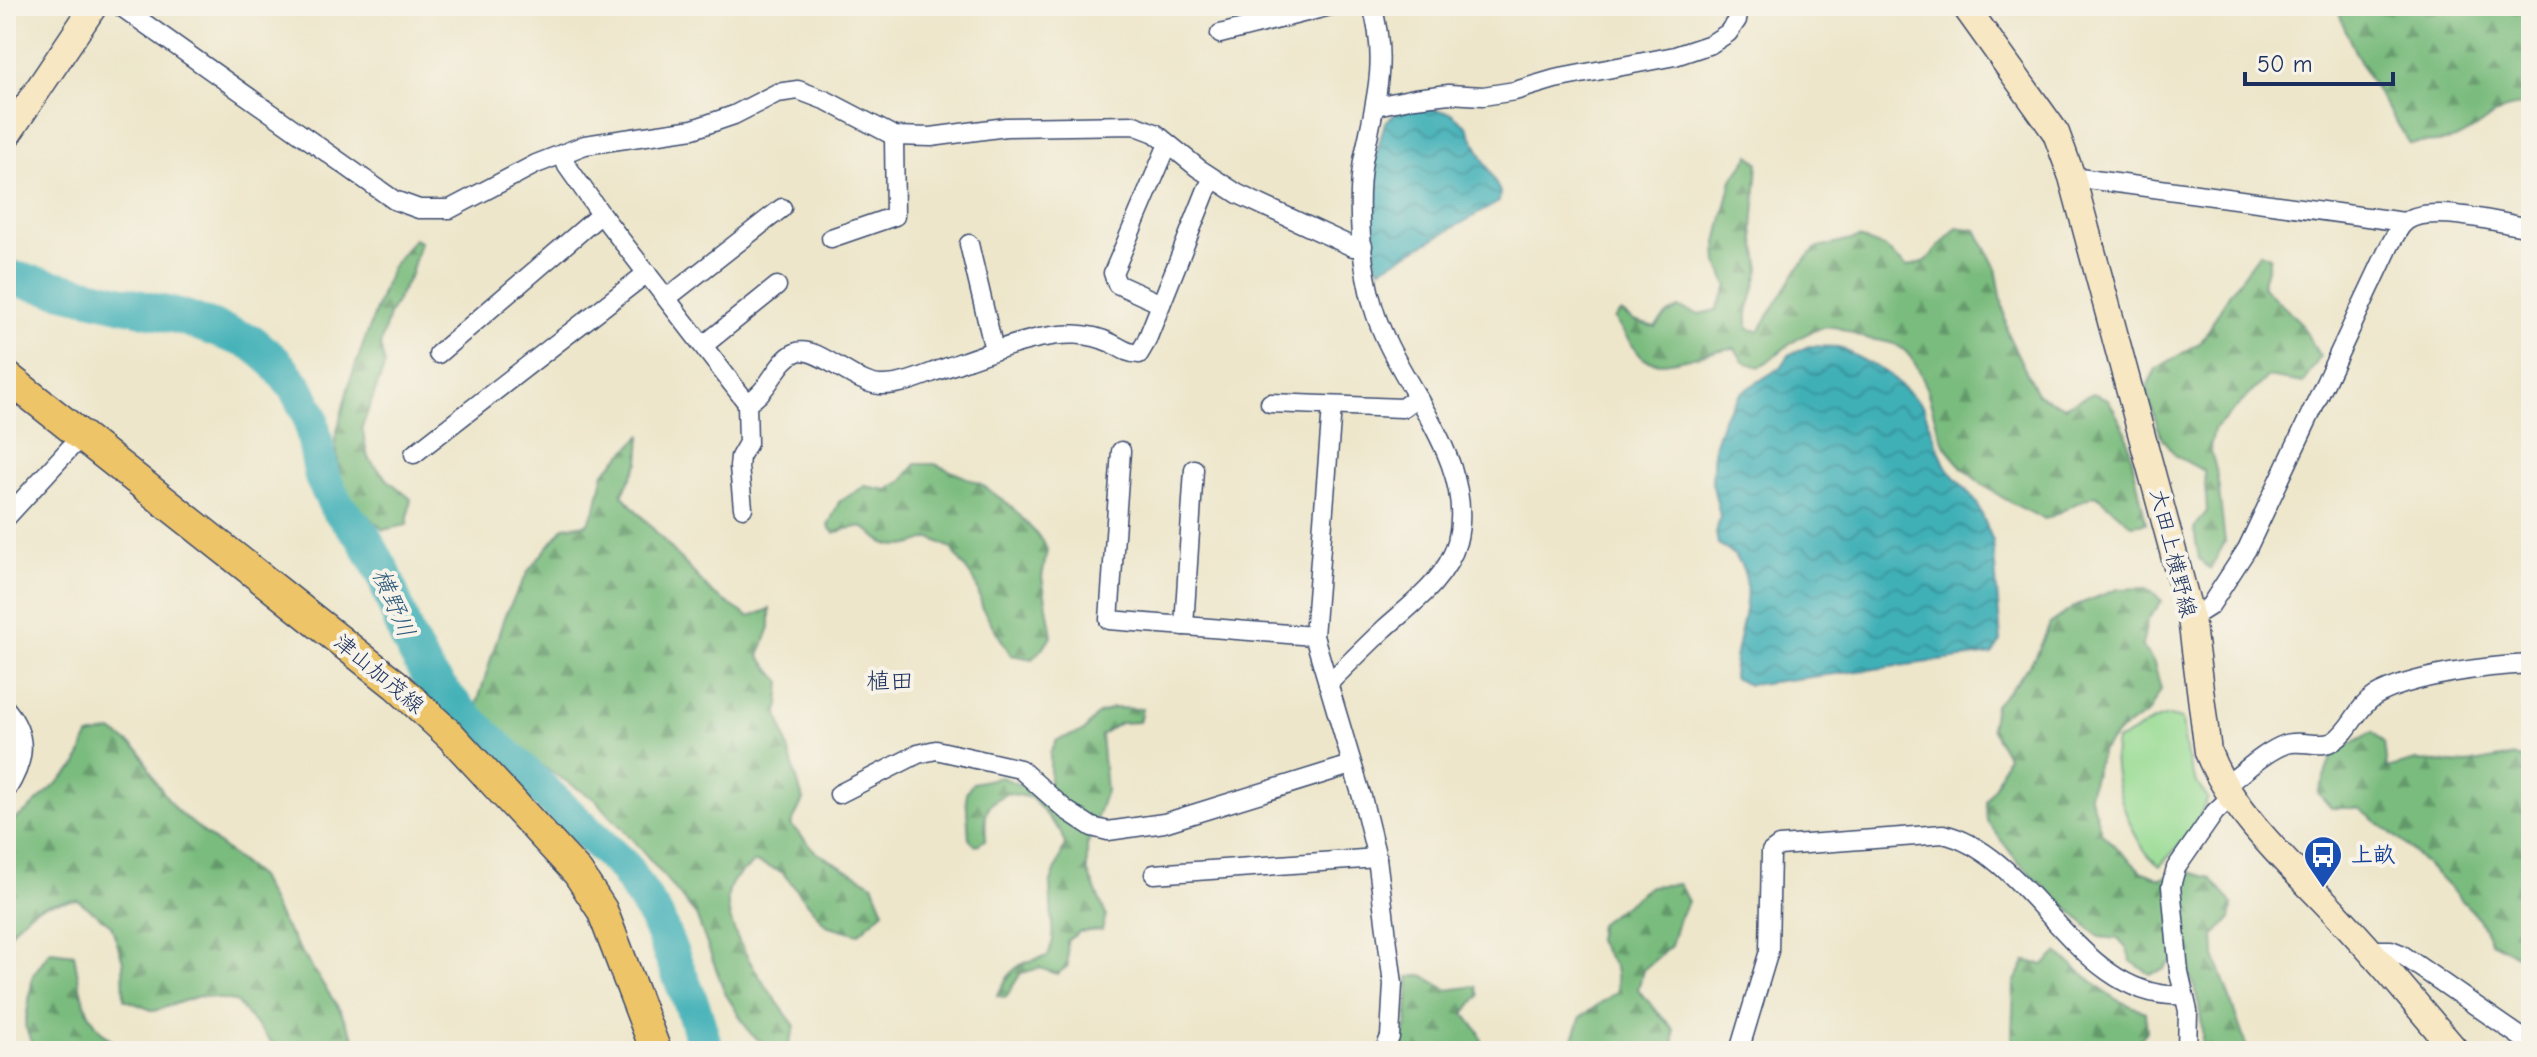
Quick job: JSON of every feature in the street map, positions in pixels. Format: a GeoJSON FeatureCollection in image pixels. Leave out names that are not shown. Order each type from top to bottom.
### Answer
{"type":"FeatureCollection","features":[{"type":"Feature","properties":{"kind":"main road"},"geometry":{"type":"LineString","coordinates":[[6,137],[94,6]]}},
{"type":"Feature","properties":{"kind":"main road","name":"大田上横野線"},"geometry":{"type":"LineString","coordinates":[[1965,6],[2056,133],[2072,177],[2191,618],[2208,752],[2228,791],[2252,822],[2371,950],[2456,1051]]}},
{"type":"Feature","properties":{"kind":"main road","name":"津山加茂線"},"geometry":{"type":"LineString","coordinates":[[6,376],[396,685],[451,736],[578,873],[602,910],[656,1051]]}},
{"type":"Feature","properties":{"kind":"street"},"geometry":{"type":"LineString","coordinates":[[120,6],[394,200],[419,209],[450,209],[536,164],[585,145],[693,129],[734,115],[777,93],[798,90],[827,101],[894,136],[931,137],[1006,127],[1134,125],[1155,133],[1238,194],[1353,247],[1363,246]]}},
{"type":"Feature","properties":{"kind":"street"},"geometry":{"type":"LineString","coordinates":[[1220,34],[1330,6]]}},
{"type":"Feature","properties":{"kind":"street"},"geometry":{"type":"LineString","coordinates":[[1328,684],[1443,572],[1456,542],[1460,513],[1453,472],[1434,424],[1381,330],[1372,303],[1363,246],[1360,198],[1381,59],[1372,6]]}},
{"type":"Feature","properties":{"kind":"street"},"geometry":{"type":"LineString","coordinates":[[1376,106],[1449,94],[1483,96],[1515,91],[1555,79],[1675,56],[1711,44],[1728,33],[1737,20],[1739,6]]}},
{"type":"Feature","properties":{"kind":"street"},"geometry":{"type":"LineString","coordinates":[[831,238],[895,216],[894,136]]}},
{"type":"Feature","properties":{"kind":"street"},"geometry":{"type":"LineString","coordinates":[[1161,304],[1117,284],[1113,273],[1168,144]]}},
{"type":"Feature","properties":{"kind":"street"},"geometry":{"type":"LineString","coordinates":[[562,154],[601,214],[747,403],[748,443],[740,457],[739,467],[743,508]]}},
{"type":"Feature","properties":{"kind":"street"},"geometry":{"type":"LineString","coordinates":[[2072,177],[2404,222]]}},
{"type":"Feature","properties":{"kind":"street"},"geometry":{"type":"LineString","coordinates":[[747,403],[765,391],[789,356],[801,350],[812,352],[860,381],[879,385],[901,384],[994,350],[1071,334],[1089,335],[1128,353],[1139,354],[1207,189],[1214,179]]}},
{"type":"Feature","properties":{"kind":"street"},"geometry":{"type":"LineString","coordinates":[[667,298],[782,208]]}},
{"type":"Feature","properties":{"kind":"street"},"geometry":{"type":"LineString","coordinates":[[2191,618],[2210,606],[2247,549],[2390,245],[2404,222],[2418,215],[2436,213],[2531,228]]}},
{"type":"Feature","properties":{"kind":"street"},"geometry":{"type":"LineString","coordinates":[[438,354],[601,214]]}},
{"type":"Feature","properties":{"kind":"street"},"geometry":{"type":"LineString","coordinates":[[969,244],[994,350]]}},
{"type":"Feature","properties":{"kind":"street"},"geometry":{"type":"LineString","coordinates":[[414,454],[647,273]]}},
{"type":"Feature","properties":{"kind":"street"},"geometry":{"type":"LineString","coordinates":[[704,345],[777,286]]}},
{"type":"Feature","properties":{"kind":"street"},"geometry":{"type":"LineString","coordinates":[[1270,403],[1402,408],[1417,397]]}},
{"type":"Feature","properties":{"kind":"street"},"geometry":{"type":"LineString","coordinates":[[1332,407],[1314,636],[1377,858],[1393,984],[1390,1037],[1384,1051]]}},
{"type":"Feature","properties":{"kind":"street"},"geometry":{"type":"LineString","coordinates":[[6,518],[82,435]]}},
{"type":"Feature","properties":{"kind":"street"},"geometry":{"type":"LineString","coordinates":[[1121,451],[1109,620],[1314,636]]}},
{"type":"Feature","properties":{"kind":"street"},"geometry":{"type":"LineString","coordinates":[[1184,626],[1194,469]]}},
{"type":"Feature","properties":{"kind":"street"},"geometry":{"type":"LineString","coordinates":[[2187,1051],[2190,1027],[2170,893],[2176,868],[2228,791],[2283,745],[2333,741],[2362,707],[2386,691],[2461,672],[2531,664]]}},
{"type":"Feature","properties":{"kind":"street"},"geometry":{"type":"LineString","coordinates":[[6,709],[17,722],[22,735],[19,767],[6,791]]}},
{"type":"Feature","properties":{"kind":"street"},"geometry":{"type":"LineString","coordinates":[[839,794],[918,754],[936,750],[1020,769],[1066,810],[1092,827],[1108,831],[1164,823],[1351,765]]}},
{"type":"Feature","properties":{"kind":"street"},"geometry":{"type":"LineString","coordinates":[[1739,1051],[1769,951],[1771,852],[1779,846],[1943,834],[1963,839],[1985,852],[2087,954],[2111,973],[2130,985],[2165,997],[2184,995]]}},
{"type":"Feature","properties":{"kind":"street"},"geometry":{"type":"LineString","coordinates":[[1154,874],[1377,858]]}},
{"type":"Feature","properties":{"kind":"street"},"geometry":{"type":"LineString","coordinates":[[2371,950],[2391,950],[2401,954],[2531,1044]]}},
{"type":"Feature","properties":{"kind":"green space"},"geometry":{"type":"Polygon","coordinates":[[[2337,6],[2516,6],[2531,25],[2531,106],[2507,109],[2455,139],[2410,144],[2359,60],[2337,6]]]}},
{"type":"Feature","properties":{"kind":"green space"},"geometry":{"type":"Polygon","coordinates":[[[1750,155],[1758,163],[1753,229],[1760,269],[1748,313],[1748,329],[1759,331],[1798,268],[1815,249],[1859,238],[1885,248],[1907,267],[1926,261],[1957,227],[1976,230],[1996,268],[2008,335],[2037,394],[2064,407],[2093,393],[2108,399],[2126,432],[2146,523],[2132,525],[2096,495],[2045,519],[1988,488],[1962,467],[1944,443],[1917,367],[1907,353],[1892,344],[1834,327],[1804,335],[1760,367],[1743,362],[1735,348],[1672,362],[1659,363],[1641,356],[1614,319],[1621,312],[1634,321],[1655,327],[1666,315],[1679,308],[1699,314],[1716,310],[1728,287],[1718,263],[1717,242],[1732,180],[1750,155]]]}},
{"type":"Feature","properties":{"kind":"green space"},"geometry":{"type":"Polygon","coordinates":[[[414,239],[420,242],[411,274],[389,315],[380,346],[385,365],[362,427],[368,458],[411,499],[407,525],[383,530],[342,492],[335,439],[350,381],[391,268],[414,239]]]}},
{"type":"Feature","properties":{"kind":"green space"},"geometry":{"type":"Polygon","coordinates":[[[2260,253],[2270,257],[2262,286],[2300,322],[2320,357],[2303,383],[2267,377],[2214,430],[2210,447],[2217,474],[2225,542],[2210,569],[2199,559],[2194,529],[2207,511],[2204,471],[2176,456],[2162,438],[2145,390],[2156,369],[2201,342],[2229,294],[2260,253]]]}},
{"type":"Feature","properties":{"kind":"green space"},"geometry":{"type":"Polygon","coordinates":[[[641,436],[639,462],[622,495],[712,593],[749,617],[770,609],[770,627],[759,656],[781,682],[778,714],[803,800],[791,825],[816,852],[873,884],[884,911],[858,934],[826,925],[782,872],[755,862],[734,880],[728,899],[737,937],[760,977],[795,1026],[787,1051],[774,1051],[751,1034],[725,993],[696,915],[642,850],[596,800],[537,763],[476,707],[504,617],[529,570],[564,527],[587,524],[596,508],[604,472],[641,436]]]}},
{"type":"Feature","properties":{"kind":"green space"},"geometry":{"type":"Polygon","coordinates":[[[916,464],[935,464],[981,484],[1011,506],[1043,541],[1047,550],[1042,577],[1052,636],[1033,659],[1011,655],[983,610],[976,583],[951,548],[931,538],[899,546],[880,541],[859,527],[834,533],[828,526],[839,502],[865,486],[888,490],[902,481],[916,464]]]}},
{"type":"Feature","properties":{"kind":"green space"},"geometry":{"type":"Polygon","coordinates":[[[2147,588],[2162,601],[2147,621],[2142,646],[2154,663],[2161,689],[2148,713],[2120,731],[2101,751],[2089,794],[2102,834],[2141,871],[2160,879],[2189,872],[2210,878],[2233,904],[2230,919],[2214,936],[2215,956],[2248,1051],[2201,1051],[2199,1007],[2185,964],[2169,964],[2163,970],[2150,974],[2131,961],[2127,949],[2118,939],[2099,937],[2017,861],[1987,821],[1986,801],[2007,756],[1991,728],[1995,705],[2037,654],[2050,624],[2077,605],[2118,589],[2147,588]]]}},
{"type":"Feature","properties":{"kind":"green space"},"geometry":{"type":"Polygon","coordinates":[[[1112,708],[1142,709],[1139,722],[1120,723],[1101,735],[1106,791],[1087,846],[1087,870],[1106,915],[1102,930],[1079,932],[1067,941],[1068,966],[1057,974],[1040,968],[1021,973],[1006,997],[997,996],[1016,968],[1048,956],[1053,940],[1050,885],[1065,844],[1060,831],[1032,798],[1007,793],[989,806],[986,839],[976,846],[969,839],[966,793],[973,783],[1001,777],[1033,790],[1050,782],[1050,753],[1057,740],[1084,731],[1097,715],[1112,708]]]}},
{"type":"Feature","properties":{"kind":"green space"},"geometry":{"type":"Polygon","coordinates":[[[2169,716],[2182,719],[2191,771],[2208,798],[2193,830],[2160,866],[2149,856],[2131,826],[2119,790],[2114,755],[2116,741],[2169,716]]]}},
{"type":"Feature","properties":{"kind":"green space"},"geometry":{"type":"Polygon","coordinates":[[[112,731],[140,751],[156,782],[176,810],[259,877],[281,921],[338,1007],[361,1051],[279,1051],[235,1001],[199,996],[154,1011],[124,999],[123,961],[111,925],[78,900],[36,909],[22,920],[6,940],[6,825],[27,811],[77,765],[88,736],[112,731]]]}},
{"type":"Feature","properties":{"kind":"green space"},"geometry":{"type":"Polygon","coordinates":[[[2373,732],[2384,743],[2387,769],[2416,761],[2467,764],[2513,756],[2531,762],[2531,962],[2491,942],[2478,917],[2405,844],[2359,808],[2331,808],[2318,793],[2333,753],[2373,732]]]}},
{"type":"Feature","properties":{"kind":"green space"},"geometry":{"type":"Polygon","coordinates":[[[1679,884],[1688,902],[1679,918],[1671,946],[1643,970],[1638,990],[1674,1030],[1674,1051],[1590,1051],[1573,1038],[1581,1017],[1618,991],[1615,967],[1597,941],[1599,924],[1650,886],[1679,884]]]}},
{"type":"Feature","properties":{"kind":"green space"},"geometry":{"type":"Polygon","coordinates":[[[50,951],[74,954],[87,1010],[101,1031],[126,1051],[35,1051],[25,1026],[33,975],[50,951]]]}},
{"type":"Feature","properties":{"kind":"green space"},"geometry":{"type":"Polygon","coordinates":[[[2057,953],[2115,999],[2145,1012],[2147,1031],[2131,1051],[2016,1051],[2012,1037],[2014,983],[2026,961],[2044,965],[2057,953]]]}},
{"type":"Feature","properties":{"kind":"green space"},"geometry":{"type":"Polygon","coordinates":[[[1423,975],[1447,990],[1476,986],[1479,996],[1464,1013],[1479,1032],[1484,1047],[1477,1051],[1398,1051],[1407,1024],[1409,977],[1423,975]]]}},
{"type":"Feature","properties":{"kind":"water"},"geometry":{"type":"Polygon","coordinates":[[[1427,108],[1451,113],[1466,125],[1500,192],[1499,202],[1380,269],[1376,263],[1369,217],[1372,170],[1385,122],[1401,110],[1427,108]]]}},
{"type":"Feature","properties":{"kind":"water"},"geometry":{"type":"Polygon","coordinates":[[[1809,346],[1839,347],[1889,374],[1923,407],[1945,465],[1977,503],[1993,541],[2001,641],[1992,654],[1749,685],[1733,678],[1746,604],[1746,586],[1743,569],[1734,555],[1718,544],[1716,533],[1720,516],[1712,482],[1714,447],[1724,416],[1742,392],[1781,367],[1790,354],[1809,346]]]}},
{"type":"Feature","properties":{"kind":"waterway","name":"横野川"},"geometry":{"type":"LineString","coordinates":[[6,277],[185,318],[253,343],[276,363],[296,388],[310,415],[322,477],[337,507],[362,535],[383,572],[407,637],[428,675],[460,712],[624,867],[656,917],[693,1008],[706,1051]]}},
{"type":"Feature","properties":{"kind":"place","name":"上畝"},"geometry":{"type":"Point","coordinates":[2323,889]}},
{"type":"Feature","properties":{"kind":"district","name":"植田"},"geometry":{"type":"Point","coordinates":[890,681]}}]}
